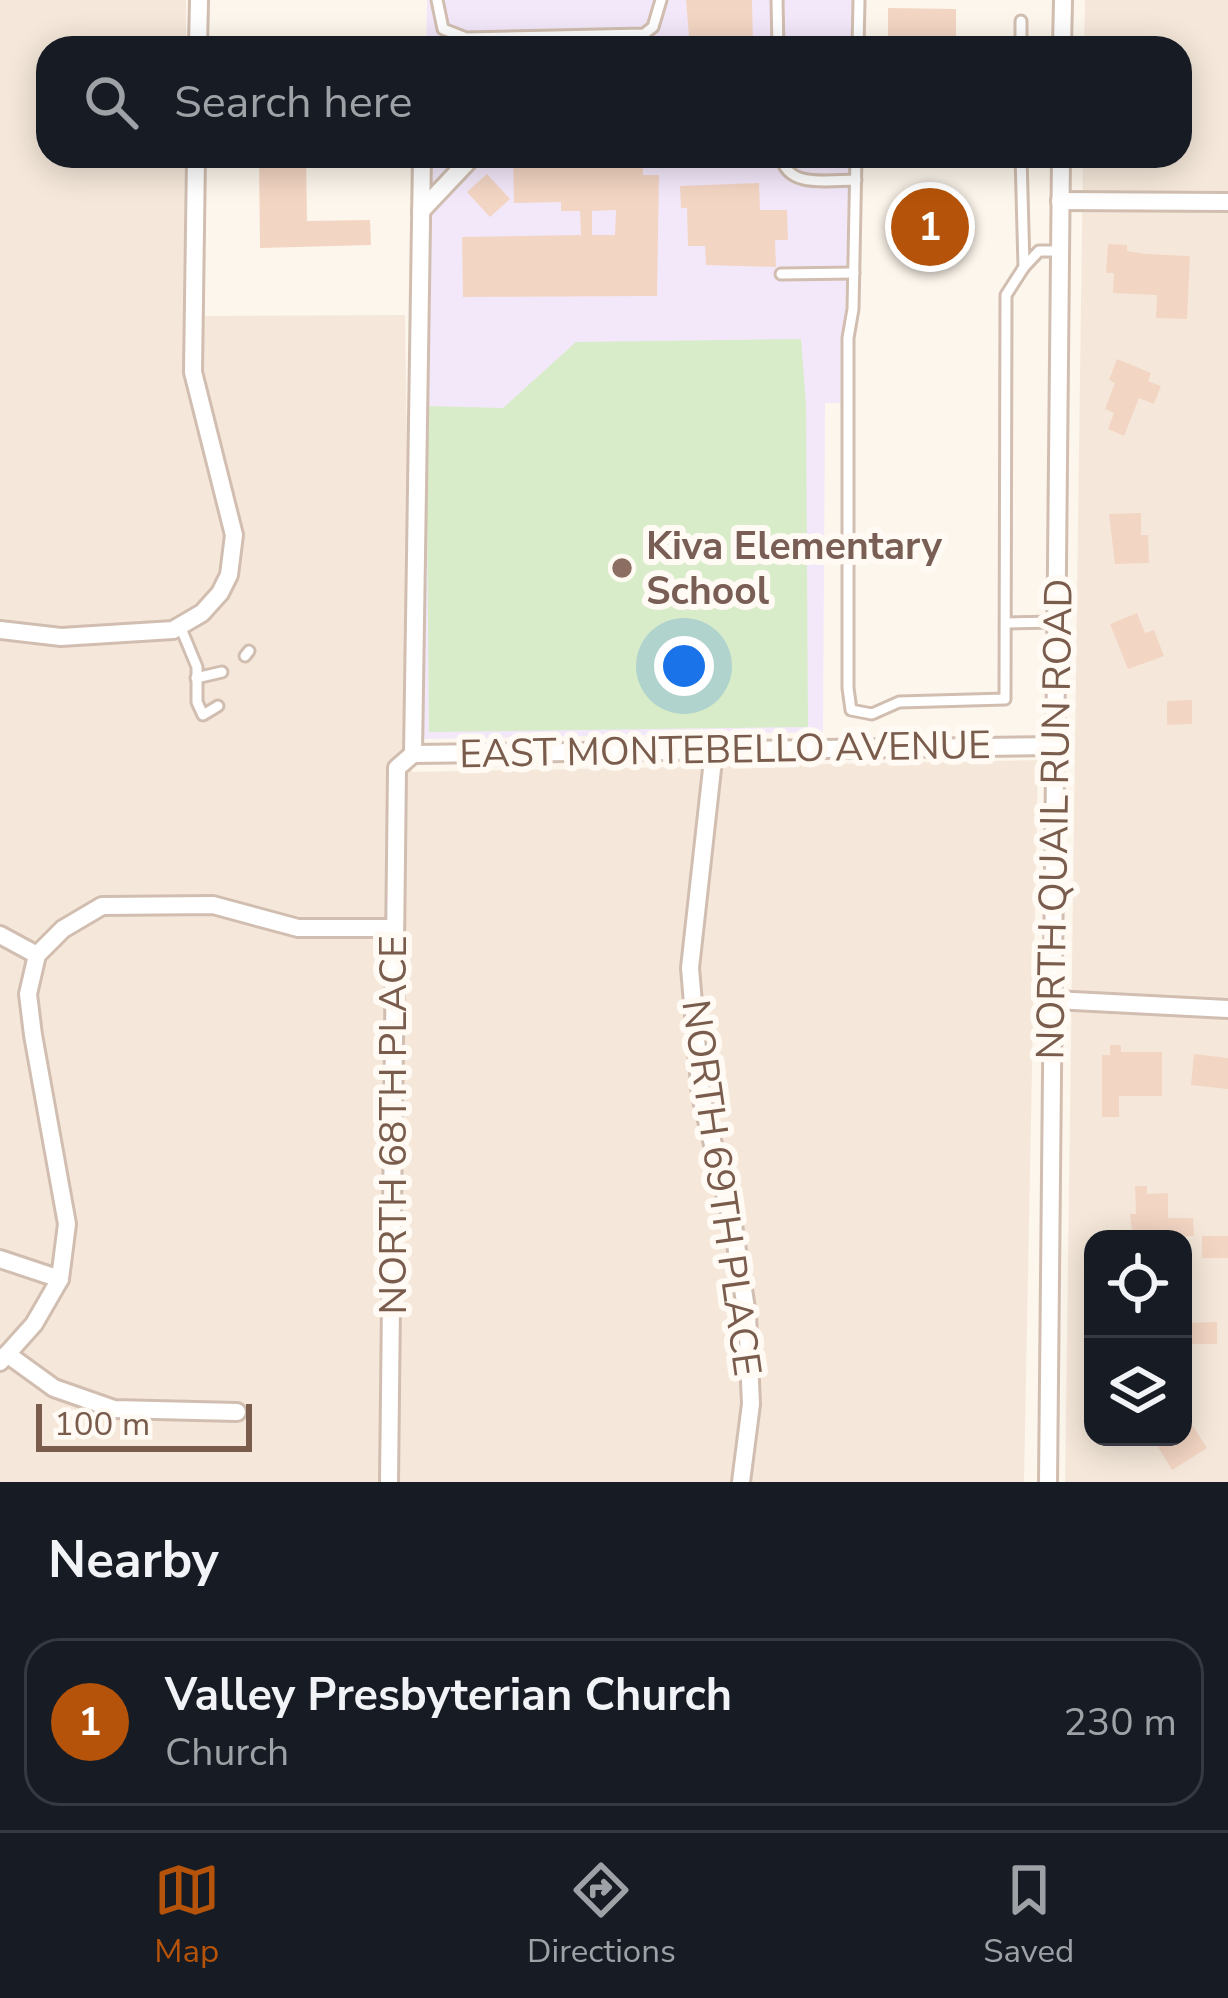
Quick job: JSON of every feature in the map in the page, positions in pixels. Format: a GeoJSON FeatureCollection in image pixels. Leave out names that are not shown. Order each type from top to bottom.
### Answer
{"type":"FeatureCollection","features":[{"type":"Feature","properties":{"kind":"street"},"geometry":{"type":"LineString","coordinates":[[198,36],[199,0]]}},
{"type":"Feature","properties":{"kind":"street"},"geometry":{"type":"LineString","coordinates":[[1062,36],[1063,0]]}},
{"type":"Feature","properties":{"kind":"street"},"geometry":{"type":"LineString","coordinates":[[0,630],[61,637],[173,630],[202,613],[220,593],[233,558],[234,535],[193,372],[196,168]]}},
{"type":"Feature","properties":{"kind":"street"},"geometry":{"type":"LineString","coordinates":[[413,754],[422,168]]}},
{"type":"Feature","properties":{"kind":"street"},"geometry":{"type":"LineString","coordinates":[[421,211],[462,168]]}},
{"type":"Feature","properties":{"kind":"street","name":"NORTH QUAIL RUN ROAD"},"geometry":{"type":"LineString","coordinates":[[1048,1482],[1061,168]]}},
{"type":"Feature","properties":{"kind":"street"},"geometry":{"type":"LineString","coordinates":[[1060,201],[1228,202]]}},
{"type":"Feature","properties":{"kind":"street","name":"EAST MONTEBELLO AVENUE"},"geometry":{"type":"LineString","coordinates":[[397,768],[413,754],[1058,746]]}},
{"type":"Feature","properties":{"kind":"street","name":"NORTH 69TH PLACE"},"geometry":{"type":"LineString","coordinates":[[714,751],[690,968],[701,1096],[734,1225],[747,1315],[751,1404],[741,1482]]}},
{"type":"Feature","properties":{"kind":"street","name":"NORTH 68TH PLACE"},"geometry":{"type":"LineString","coordinates":[[389,1482],[397,768]]}},
{"type":"Feature","properties":{"kind":"street"},"geometry":{"type":"LineString","coordinates":[[237,1412],[114,1409],[54,1388],[3,1358],[34,1324],[60,1279],[67,1225],[28,994],[37,955],[63,929],[102,906],[213,904],[298,928],[394,928]]}},
{"type":"Feature","properties":{"kind":"street"},"geometry":{"type":"LineString","coordinates":[[0,935],[37,955]]}},
{"type":"Feature","properties":{"kind":"street"},"geometry":{"type":"LineString","coordinates":[[1054,1000],[1228,1009]]}},
{"type":"Feature","properties":{"kind":"street"},"geometry":{"type":"LineString","coordinates":[[0,1259],[60,1279]]}},
{"type":"Feature","properties":{"kind":"lane"},"geometry":{"type":"LineString","coordinates":[[437,0],[442,29],[461,36]]}},
{"type":"Feature","properties":{"kind":"lane"},"geometry":{"type":"LineString","coordinates":[[555,36],[644,34],[652,27],[661,0]]}},
{"type":"Feature","properties":{"kind":"lane"},"geometry":{"type":"LineString","coordinates":[[777,0],[778,36]]}},
{"type":"Feature","properties":{"kind":"lane"},"geometry":{"type":"LineString","coordinates":[[858,36],[859,0]]}},
{"type":"Feature","properties":{"kind":"lane"},"geometry":{"type":"LineString","coordinates":[[1021,21],[1021,36]]}},
{"type":"Feature","properties":{"kind":"lane"},"geometry":{"type":"LineString","coordinates":[[784,168],[795,179],[856,180]]}},
{"type":"Feature","properties":{"kind":"lane"},"geometry":{"type":"LineString","coordinates":[[856,168],[848,338],[851,710],[872,714],[899,702],[1004,699],[1006,295],[1039,251],[1060,251]]}},
{"type":"Feature","properties":{"kind":"lane"},"geometry":{"type":"LineString","coordinates":[[1021,168],[1024,267]]}},
{"type":"Feature","properties":{"kind":"lane"},"geometry":{"type":"LineString","coordinates":[[781,274],[854,274]]}},
{"type":"Feature","properties":{"kind":"lane"},"geometry":{"type":"LineString","coordinates":[[1006,622],[1058,622]]}},
{"type":"Feature","properties":{"kind":"lane"},"geometry":{"type":"LineString","coordinates":[[180,626],[194,653],[196,702],[203,715],[218,706]]}},
{"type":"Feature","properties":{"kind":"lane"},"geometry":{"type":"LineString","coordinates":[[196,678],[222,672]]}},
{"type":"Feature","properties":{"kind":"shaded area"},"geometry":{"type":"Polygon","coordinates":[[[0,0],[186,0],[186,36],[36,36],[36,168],[185,168],[183,316],[405,315],[412,772],[1038,760],[1024,1482],[0,1482],[0,0]]]}},
{"type":"Feature","properties":{"kind":"shaded area"},"geometry":{"type":"Polygon","coordinates":[[[427,0],[853,0],[852,36],[426,36],[427,0]]]}},
{"type":"Feature","properties":{"kind":"shaded area"},"geometry":{"type":"Polygon","coordinates":[[[1085,0],[1228,0],[1228,1482],[1065,1482],[1083,168],[1192,168],[1192,36],[1084,36],[1085,0]]]}},
{"type":"Feature","properties":{"kind":"shaded area","name":"Kiva Elementary School"},"geometry":{"type":"Polygon","coordinates":[[[425,168],[849,168],[843,403],[825,403],[823,732],[419,739],[425,168]]]}},
{"type":"Feature","properties":{"kind":"green space"},"geometry":{"type":"Polygon","coordinates":[[[801,339],[806,405],[808,727],[429,732],[426,406],[503,408],[576,342],[801,339]]]}},
{"type":"Feature","properties":{"kind":"building"},"geometry":{"type":"Polygon","coordinates":[[[686,0],[752,0],[753,36],[689,36],[686,0]]]}},
{"type":"Feature","properties":{"kind":"building"},"geometry":{"type":"Polygon","coordinates":[[[888,8],[956,9],[956,36],[888,36],[888,8]]]}},
{"type":"Feature","properties":{"kind":"building"},"geometry":{"type":"Polygon","coordinates":[[[259,168],[306,168],[307,221],[370,220],[371,245],[260,248],[259,168]]]}},
{"type":"Feature","properties":{"kind":"building"},"geometry":{"type":"Polygon","coordinates":[[[513,168],[643,168],[643,175],[659,175],[657,296],[463,297],[462,237],[581,235],[580,211],[561,211],[561,202],[514,203],[513,168]],[[616,210],[592,211],[592,235],[615,235],[616,210]]]}},
{"type":"Feature","properties":{"kind":"building"},"geometry":{"type":"Polygon","coordinates":[[[487,174],[510,199],[490,217],[467,192],[487,174]]]}},
{"type":"Feature","properties":{"kind":"building"},"geometry":{"type":"Polygon","coordinates":[[[759,183],[760,210],[787,210],[788,240],[775,240],[776,267],[706,265],[705,246],[688,246],[687,208],[681,208],[680,186],[759,183]]]}},
{"type":"Feature","properties":{"kind":"building"},"geometry":{"type":"Polygon","coordinates":[[[1108,244],[1127,245],[1127,251],[1145,254],[1190,256],[1187,319],[1156,318],[1157,295],[1113,293],[1114,273],[1106,273],[1108,244]]]}},
{"type":"Feature","properties":{"kind":"building"},"geometry":{"type":"Polygon","coordinates":[[[1117,359],[1151,373],[1148,381],[1161,386],[1154,404],[1139,398],[1124,436],[1108,429],[1114,413],[1105,409],[1115,383],[1109,380],[1117,359]]]}},
{"type":"Feature","properties":{"kind":"building"},"geometry":{"type":"Polygon","coordinates":[[[1141,513],[1149,563],[1115,564],[1109,514],[1141,513]]]}},
{"type":"Feature","properties":{"kind":"building"},"geometry":{"type":"Polygon","coordinates":[[[1137,613],[1145,633],[1154,630],[1164,656],[1128,669],[1110,624],[1137,613]]]}},
{"type":"Feature","properties":{"kind":"building"},"geometry":{"type":"Polygon","coordinates":[[[1192,700],[1192,724],[1167,725],[1167,701],[1192,700]]]}},
{"type":"Feature","properties":{"kind":"building"},"geometry":{"type":"Polygon","coordinates":[[[1110,1045],[1121,1045],[1121,1052],[1162,1052],[1162,1096],[1119,1096],[1119,1117],[1102,1117],[1102,1055],[1110,1055],[1110,1045]]]}},
{"type":"Feature","properties":{"kind":"building"},"geometry":{"type":"Polygon","coordinates":[[[1194,1054],[1228,1058],[1228,1089],[1191,1085],[1194,1054]]]}},
{"type":"Feature","properties":{"kind":"building"},"geometry":{"type":"Polygon","coordinates":[[[1135,1186],[1147,1186],[1147,1194],[1168,1193],[1168,1218],[1193,1218],[1194,1236],[1192,1230],[1132,1230],[1130,1214],[1136,1214],[1135,1186]]]}},
{"type":"Feature","properties":{"kind":"building"},"geometry":{"type":"Polygon","coordinates":[[[1202,1236],[1228,1236],[1228,1258],[1202,1258],[1202,1236]]]}},
{"type":"Feature","properties":{"kind":"building"},"geometry":{"type":"Polygon","coordinates":[[[1217,1322],[1217,1344],[1192,1344],[1192,1323],[1217,1322]]]}},
{"type":"Feature","properties":{"kind":"building"},"geometry":{"type":"Polygon","coordinates":[[[1192,1427],[1207,1448],[1172,1470],[1157,1446],[1192,1446],[1192,1427]]]}},
{"type":"Feature","properties":{"kind":"place","name":"Valley Presbyterian Church"},"geometry":{"type":"Point","coordinates":[930,227]}},
{"type":"Feature","properties":{"kind":"place","name":"Kiva Elementary School"},"geometry":{"type":"Point","coordinates":[622,568]}}]}
